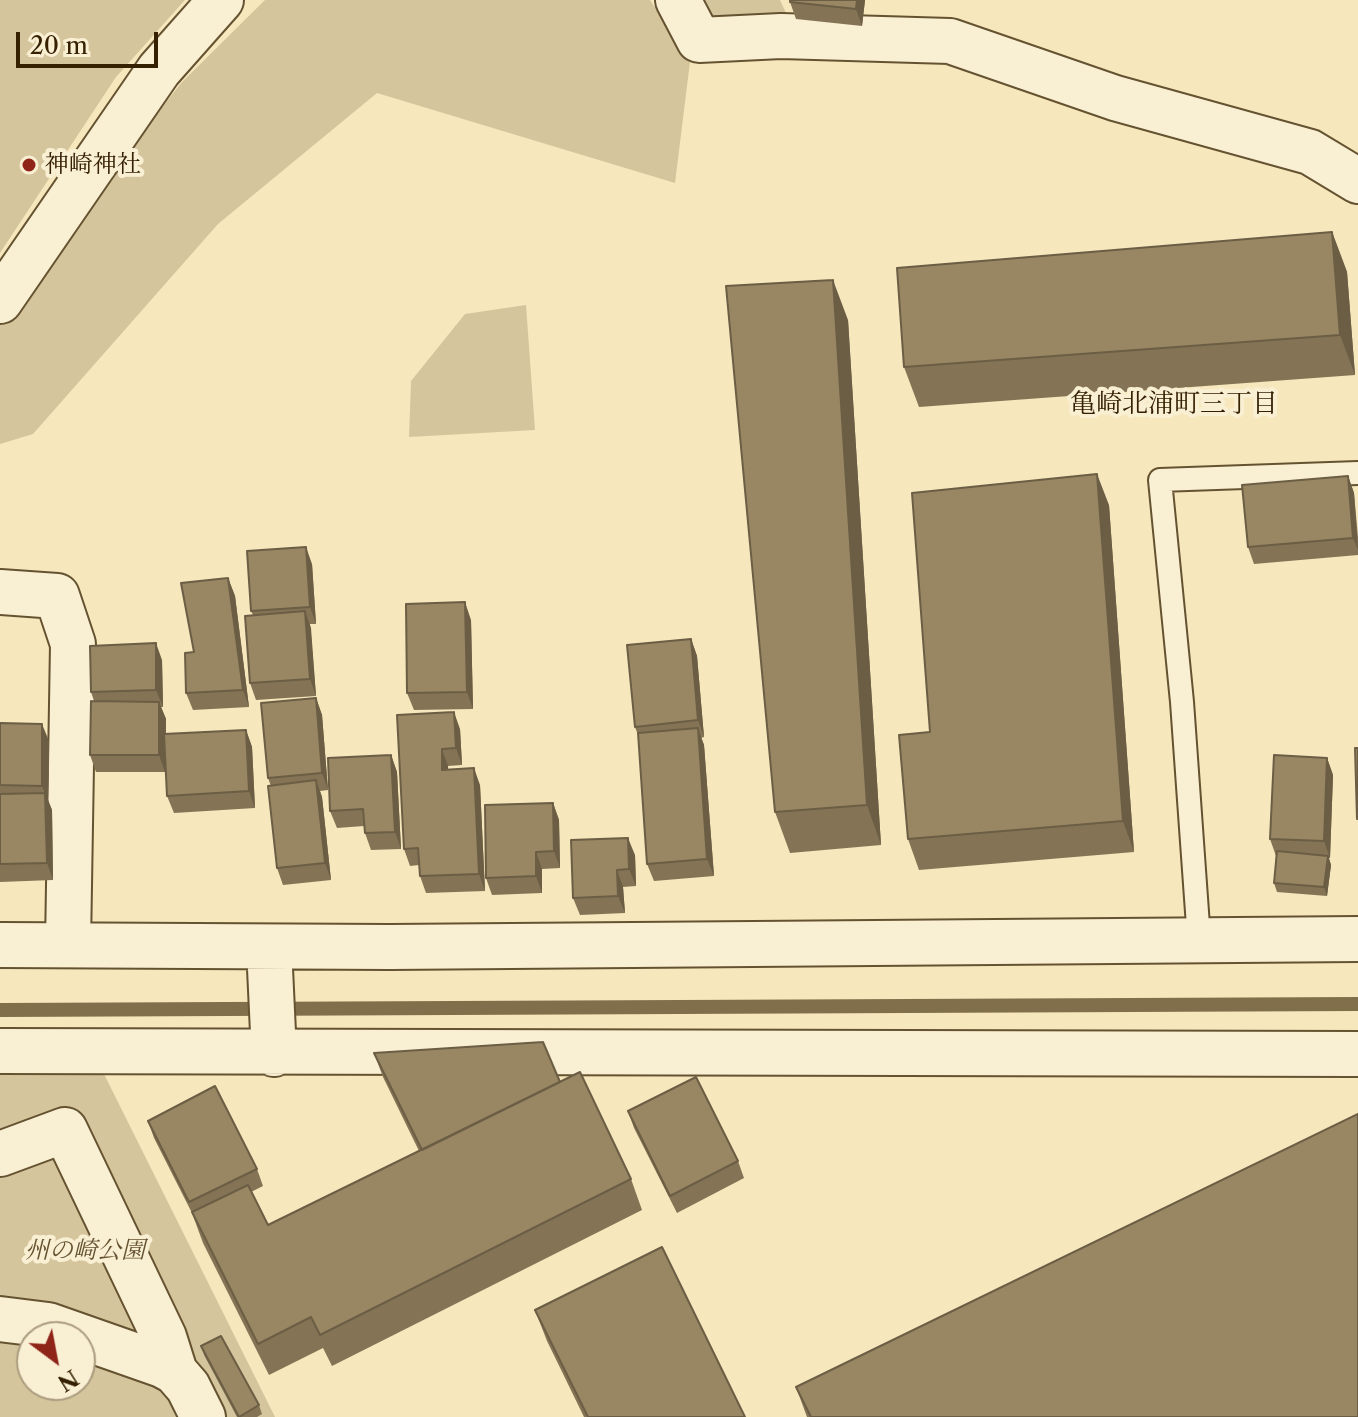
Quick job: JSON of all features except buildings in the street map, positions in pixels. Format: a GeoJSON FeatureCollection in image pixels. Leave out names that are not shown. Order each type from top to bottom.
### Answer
{"type":"FeatureCollection","features":[{"type":"Feature","properties":{"kind":"street"},"geometry":{"type":"LineString","coordinates":[[0,301],[159,70],[221,0]]}},
{"type":"Feature","properties":{"kind":"street"},"geometry":{"type":"LineString","coordinates":[[678,0],[699,40],[781,36],[950,41],[1115,98],[1310,152],[1358,181]]}},
{"type":"Feature","properties":{"kind":"street"},"geometry":{"type":"LineString","coordinates":[[0,592],[57,596],[73,644],[68,945]]}},
{"type":"Feature","properties":{"kind":"street"},"geometry":{"type":"LineString","coordinates":[[0,945],[269,947],[1358,939]]}},
{"type":"Feature","properties":{"kind":"street"},"geometry":{"type":"LineString","coordinates":[[269,947],[273,1035]]}},
{"type":"Feature","properties":{"kind":"street"},"geometry":{"type":"LineString","coordinates":[[0,1051],[273,1035],[1358,1054]]}},
{"type":"Feature","properties":{"kind":"street"},"geometry":{"type":"LineString","coordinates":[[0,1154],[65,1130],[164,1337],[175,1372]]}},
{"type":"Feature","properties":{"kind":"street"},"geometry":{"type":"LineString","coordinates":[[0,1319],[48,1325],[146,1358],[175,1372],[188,1387],[203,1417]]}},
{"type":"Feature","properties":{"kind":"lane"},"geometry":{"type":"LineString","coordinates":[[1199,940],[1182,702],[1160,480],[1358,473]]}},
{"type":"Feature","properties":{"kind":"green space","name":"神崎神社"},"geometry":{"type":"Polygon","coordinates":[[[0,0],[185,0],[116,77],[0,253],[0,0]]]}},
{"type":"Feature","properties":{"kind":"green space"},"geometry":{"type":"Polygon","coordinates":[[[265,0],[650,0],[690,62],[675,183],[377,93],[218,224],[33,434],[0,444],[0,312],[182,82],[265,0]]]}},
{"type":"Feature","properties":{"kind":"green space"},"geometry":{"type":"Polygon","coordinates":[[[696,0],[780,0],[786,13],[774,26],[711,30],[696,0]]]}},
{"type":"Feature","properties":{"kind":"green space"},"geometry":{"type":"Polygon","coordinates":[[[526,305],[535,430],[409,437],[411,381],[465,314],[526,305]]]}},
{"type":"Feature","properties":{"kind":"green space","name":"州の崎公園"},"geometry":{"type":"Polygon","coordinates":[[[0,1065],[100,1066],[275,1417],[0,1417],[0,1065]]]}},
{"type":"Feature","properties":{"kind":"waterway"},"geometry":{"type":"LineString","coordinates":[[0,1010],[1358,1004]]}},
{"type":"Feature","properties":{"kind":"place","name":"神崎神社"},"geometry":{"type":"Point","coordinates":[29,165]}},
{"type":"Feature","properties":{"kind":"district","name":"亀崎北浦町三丁目"},"geometry":{"type":"Point","coordinates":[1174,404]}}]}
